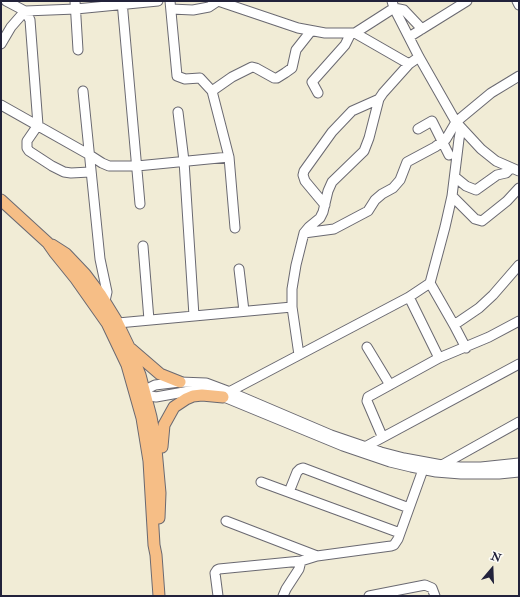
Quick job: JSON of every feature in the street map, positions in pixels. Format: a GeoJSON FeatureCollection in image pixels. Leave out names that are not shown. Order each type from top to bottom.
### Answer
{"type":"FeatureCollection","features":[{"type":"Feature","properties":{"kind":"main road"},"geometry":{"type":"LineString","coordinates":[[1,200],[48,243],[107,323],[127,365],[134,387],[149,461],[154,545],[160,596]]}},
{"type":"Feature","properties":{"kind":"main road"},"geometry":{"type":"LineString","coordinates":[[48,243],[59,248],[75,263],[93,284],[118,323],[140,375],[151,417],[159,474],[159,543],[156,555]]}},
{"type":"Feature","properties":{"kind":"main road"},"geometry":{"type":"LineString","coordinates":[[129,347],[160,374],[180,382]]}},
{"type":"Feature","properties":{"kind":"main road"},"geometry":{"type":"LineString","coordinates":[[159,474],[162,431],[166,419],[174,407],[193,396],[226,394]]}},
{"type":"Feature","properties":{"kind":"street"},"geometry":{"type":"LineString","coordinates":[[6,1],[25,14],[30,20],[38,125],[27,141],[27,148],[29,151],[52,166],[64,172],[90,172]]}},
{"type":"Feature","properties":{"kind":"street"},"geometry":{"type":"LineString","coordinates":[[1,44],[11,27],[25,14],[75,5],[158,1]]}},
{"type":"Feature","properties":{"kind":"street"},"geometry":{"type":"LineString","coordinates":[[235,228],[229,157],[212,91],[200,78],[185,79],[177,76],[170,5],[198,9],[209,7],[218,1],[298,28],[325,33],[353,33],[409,64]]}},
{"type":"Feature","properties":{"kind":"street"},"geometry":{"type":"LineString","coordinates":[[409,38],[467,1]]}},
{"type":"Feature","properties":{"kind":"street"},"geometry":{"type":"LineString","coordinates":[[517,1],[519,5]]}},
{"type":"Feature","properties":{"kind":"street"},"geometry":{"type":"LineString","coordinates":[[1,3],[25,14]]}},
{"type":"Feature","properties":{"kind":"street"},"geometry":{"type":"LineString","coordinates":[[122,3],[140,204]]}},
{"type":"Feature","properties":{"kind":"street"},"geometry":{"type":"LineString","coordinates":[[75,5],[78,50]]}},
{"type":"Feature","properties":{"kind":"street"},"geometry":{"type":"LineString","coordinates":[[393,5],[404,10],[422,29]]}},
{"type":"Feature","properties":{"kind":"street"},"geometry":{"type":"LineString","coordinates":[[318,93],[312,82],[345,45],[353,33],[393,5]]}},
{"type":"Feature","properties":{"kind":"street"},"geometry":{"type":"LineString","coordinates":[[393,5],[419,57],[458,125],[481,149],[496,160],[515,169]]}},
{"type":"Feature","properties":{"kind":"street"},"geometry":{"type":"LineString","coordinates":[[212,91],[232,77],[252,68],[256,68],[274,78],[286,74],[292,68],[298,46],[311,31]]}},
{"type":"Feature","properties":{"kind":"street"},"geometry":{"type":"LineString","coordinates":[[299,354],[292,307],[293,279],[304,233],[308,227],[320,218],[332,182],[364,151],[379,100],[383,93],[409,64],[419,57]]}},
{"type":"Feature","properties":{"kind":"street"},"geometry":{"type":"LineString","coordinates":[[304,233],[334,229],[368,211],[375,200],[393,188],[400,180],[407,162],[446,139],[458,125],[491,93],[519,76]]}},
{"type":"Feature","properties":{"kind":"street"},"geometry":{"type":"LineString","coordinates":[[83,91],[88,154],[100,259],[107,292],[104,301]]}},
{"type":"Feature","properties":{"kind":"street"},"geometry":{"type":"LineString","coordinates":[[324,205],[305,181],[303,176],[304,171],[332,132],[352,111],[379,100]]}},
{"type":"Feature","properties":{"kind":"street"},"geometry":{"type":"LineString","coordinates":[[1,105],[109,166],[137,166],[229,157]]}},
{"type":"Feature","properties":{"kind":"street"},"geometry":{"type":"LineString","coordinates":[[178,112],[184,161],[194,316]]}},
{"type":"Feature","properties":{"kind":"street"},"geometry":{"type":"LineString","coordinates":[[418,129],[432,121],[449,155]]}},
{"type":"Feature","properties":{"kind":"street"},"geometry":{"type":"LineString","coordinates":[[134,387],[156,397],[201,389],[226,394],[409,297],[430,283],[446,227],[452,196],[455,177],[458,125]]}},
{"type":"Feature","properties":{"kind":"street"},"geometry":{"type":"LineString","coordinates":[[455,177],[466,186],[476,190],[497,175],[515,169]]}},
{"type":"Feature","properties":{"kind":"street"},"geometry":{"type":"LineString","coordinates":[[452,196],[476,219],[482,221],[507,201],[519,188]]}},
{"type":"Feature","properties":{"kind":"street"},"geometry":{"type":"LineString","coordinates":[[143,246],[149,320]]}},
{"type":"Feature","properties":{"kind":"street"},"geometry":{"type":"LineString","coordinates":[[454,325],[479,308],[493,295],[519,264]]}},
{"type":"Feature","properties":{"kind":"street"},"geometry":{"type":"LineString","coordinates":[[239,270],[244,311]]}},
{"type":"Feature","properties":{"kind":"street"},"geometry":{"type":"LineString","coordinates":[[430,283],[466,348]]}},
{"type":"Feature","properties":{"kind":"street"},"geometry":{"type":"LineString","coordinates":[[409,297],[439,358]]}},
{"type":"Feature","properties":{"kind":"street"},"geometry":{"type":"LineString","coordinates":[[118,323],[292,307]]}},
{"type":"Feature","properties":{"kind":"street"},"geometry":{"type":"LineString","coordinates":[[382,436],[367,401],[368,397],[439,358],[466,348],[519,321]]}},
{"type":"Feature","properties":{"kind":"street"},"geometry":{"type":"LineString","coordinates":[[367,347],[390,385]]}},
{"type":"Feature","properties":{"kind":"street"},"geometry":{"type":"LineString","coordinates":[[362,449],[382,436],[519,364]]}},
{"type":"Feature","properties":{"kind":"street"},"geometry":{"type":"LineString","coordinates":[[138,405],[145,393],[152,386],[180,382],[206,383],[312,435],[362,449],[381,452],[425,466],[461,474],[481,475],[519,472]]}},
{"type":"Feature","properties":{"kind":"street"},"geometry":{"type":"LineString","coordinates":[[442,465],[519,422]]}},
{"type":"Feature","properties":{"kind":"street"},"geometry":{"type":"LineString","coordinates":[[425,466],[442,465],[481,467],[519,463]]}},
{"type":"Feature","properties":{"kind":"street"},"geometry":{"type":"LineString","coordinates":[[218,596],[216,577],[217,570],[301,561],[317,556],[391,546],[396,542],[400,533],[425,466]]}},
{"type":"Feature","properties":{"kind":"street"},"geometry":{"type":"LineString","coordinates":[[289,492],[297,472],[303,468],[409,508]]}},
{"type":"Feature","properties":{"kind":"street"},"geometry":{"type":"LineString","coordinates":[[261,482],[400,533]]}},
{"type":"Feature","properties":{"kind":"street"},"geometry":{"type":"LineString","coordinates":[[226,521],[317,556]]}},
{"type":"Feature","properties":{"kind":"street"},"geometry":{"type":"LineString","coordinates":[[284,596],[286,589],[299,569],[301,561]]}},
{"type":"Feature","properties":{"kind":"street"},"geometry":{"type":"LineString","coordinates":[[369,596],[425,585],[432,588],[435,596]]}}]}
